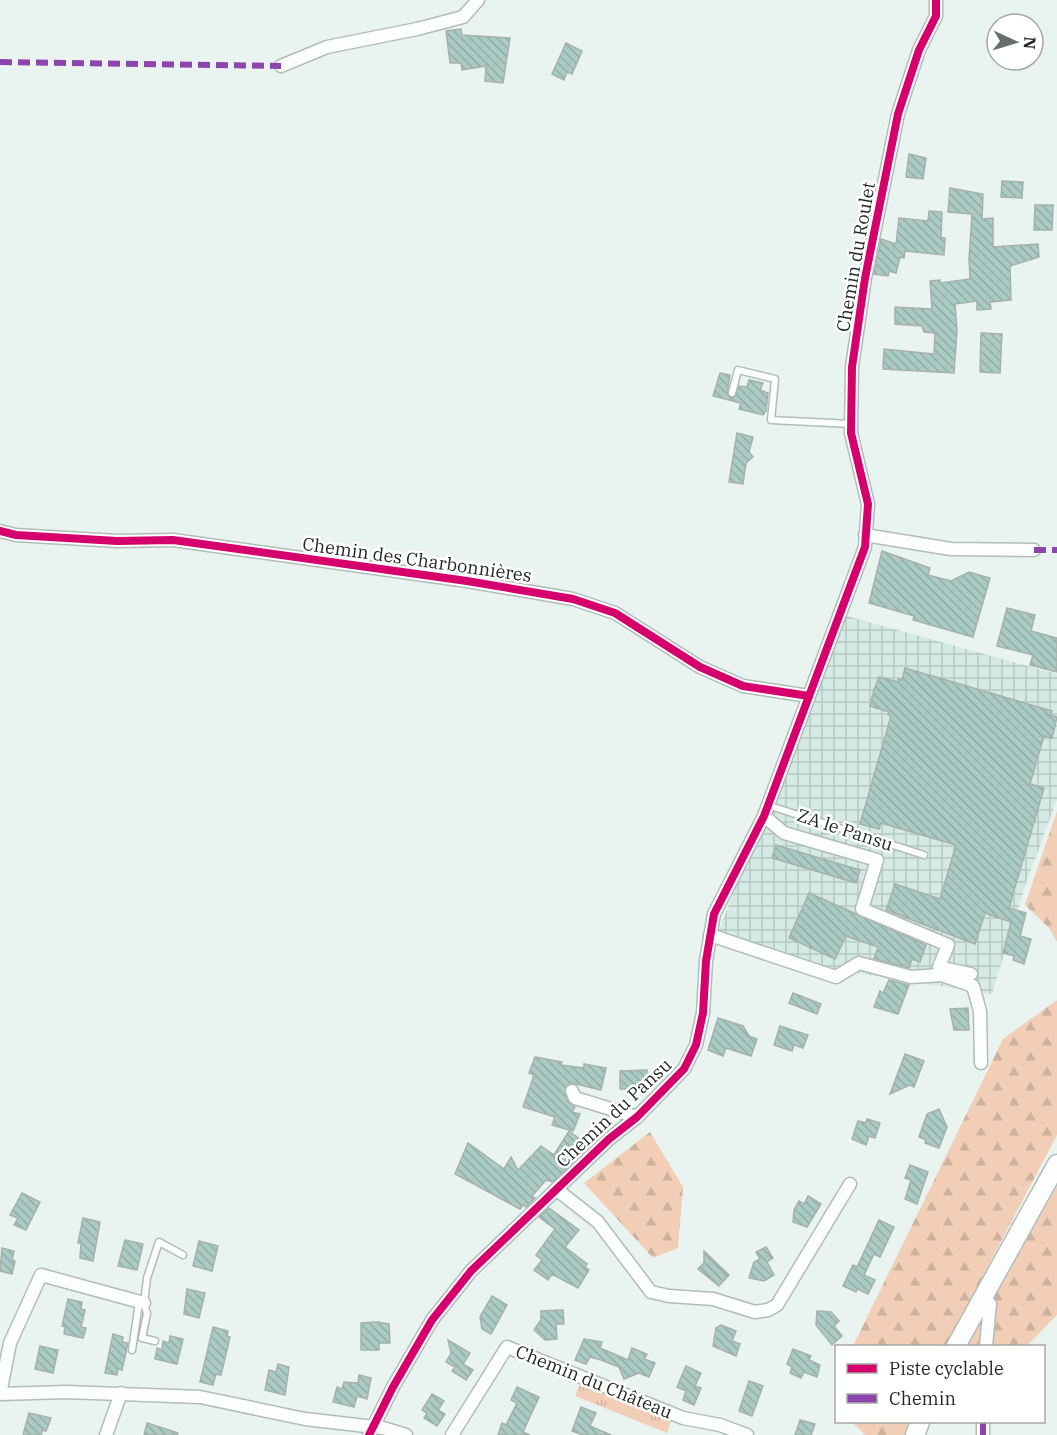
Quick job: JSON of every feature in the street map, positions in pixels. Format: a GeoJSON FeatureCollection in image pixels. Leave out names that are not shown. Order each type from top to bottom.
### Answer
{"type":"FeatureCollection","features":[{"type":"Feature","properties":{"kind":"main road"},"geometry":{"type":"LineString","coordinates":[[957,1345],[1057,1164]]}},
{"type":"Feature","properties":{"kind":"street"},"geometry":{"type":"LineString","coordinates":[[281,66],[327,46],[417,29],[463,17],[478,0]]}},
{"type":"Feature","properties":{"kind":"street","name":"Chemin du Roulet"},"geometry":{"type":"LineString","coordinates":[[809,696],[864,547],[867,504],[851,433],[852,367],[867,267],[898,114],[919,50],[936,16],[936,0]]}},
{"type":"Feature","properties":{"kind":"street","name":"Chemin des Charbonnières"},"geometry":{"type":"LineString","coordinates":[[0,531],[16,535],[117,541],[174,540],[467,581],[573,600],[615,613],[700,667],[743,686],[809,696]]}},
{"type":"Feature","properties":{"kind":"street"},"geometry":{"type":"LineString","coordinates":[[865,535],[951,549],[1034,550]]}},
{"type":"Feature","properties":{"kind":"street","name":"Chemin du Pansu"},"geometry":{"type":"LineString","coordinates":[[371,1431],[432,1320],[464,1279],[609,1139],[637,1117],[684,1069],[696,1045],[703,1013],[714,914],[765,811],[809,696]]}},
{"type":"Feature","properties":{"kind":"street"},"geometry":{"type":"LineString","coordinates":[[765,811],[784,833],[878,861],[862,909],[948,945],[939,967],[970,974]]}},
{"type":"Feature","properties":{"kind":"street"},"geometry":{"type":"LineString","coordinates":[[710,935],[836,977],[859,963],[911,978],[942,975],[973,986],[980,1011],[981,1063]]}},
{"type":"Feature","properties":{"kind":"street"},"geometry":{"type":"LineString","coordinates":[[572,1091],[575,1098],[637,1117]]}},
{"type":"Feature","properties":{"kind":"street"},"geometry":{"type":"LineString","coordinates":[[556,1189],[598,1222],[651,1292],[669,1296],[713,1299],[755,1312],[768,1310],[777,1305],[850,1185]]}},
{"type":"Feature","properties":{"kind":"street"},"geometry":{"type":"LineString","coordinates":[[142,1303],[41,1275],[10,1343],[0,1394],[121,1394],[200,1397],[304,1419],[406,1435]]}},
{"type":"Feature","properties":{"kind":"street"},"geometry":{"type":"LineString","coordinates":[[982,1297],[990,1304],[986,1345]]}},
{"type":"Feature","properties":{"kind":"street","name":"Chemin du Château"},"geometry":{"type":"LineString","coordinates":[[452,1435],[507,1347],[683,1418],[720,1425],[747,1435]]}},
{"type":"Feature","properties":{"kind":"street"},"geometry":{"type":"LineString","coordinates":[[106,1435],[121,1394]]}},
{"type":"Feature","properties":{"kind":"lane"},"geometry":{"type":"LineString","coordinates":[[732,393],[738,370],[775,379],[771,420],[851,424]]}},
{"type":"Feature","properties":{"kind":"lane","name":"ZA le Pansu"},"geometry":{"type":"LineString","coordinates":[[765,811],[924,855]]}},
{"type":"Feature","properties":{"kind":"lane"},"geometry":{"type":"LineString","coordinates":[[132,1350],[147,1278],[159,1242],[183,1255]]}},
{"type":"Feature","properties":{"kind":"lane"},"geometry":{"type":"LineString","coordinates":[[142,1303],[147,1314],[142,1338],[155,1341]]}},
{"type":"Feature","properties":{"kind":"shaded area"},"geometry":{"type":"Polygon","coordinates":[[[840,614],[1057,674],[1057,800],[1026,883],[992,994],[836,970],[718,933],[840,614]]]}},
{"type":"Feature","properties":{"kind":"green space"},"geometry":{"type":"Polygon","coordinates":[[[1057,811],[1057,942],[1049,928],[1025,905],[1057,811]]]}},
{"type":"Feature","properties":{"kind":"green space"},"geometry":{"type":"Polygon","coordinates":[[[1057,1000],[1057,1135],[947,1345],[853,1345],[1003,1039],[1057,1000]]]}},
{"type":"Feature","properties":{"kind":"green space"},"geometry":{"type":"Polygon","coordinates":[[[650,1132],[683,1187],[678,1248],[653,1258],[584,1183],[650,1132]]]}},
{"type":"Feature","properties":{"kind":"green space"},"geometry":{"type":"Polygon","coordinates":[[[1057,1186],[1057,1315],[1028,1345],[968,1345],[1057,1186]]]}},
{"type":"Feature","properties":{"kind":"green space"},"geometry":{"type":"Polygon","coordinates":[[[580,1385],[671,1421],[667,1433],[575,1396],[580,1385]]]}},
{"type":"Feature","properties":{"kind":"green space"},"geometry":{"type":"Polygon","coordinates":[[[853,1423],[911,1423],[906,1435],[865,1435],[853,1423]]]}},
{"type":"Feature","properties":{"kind":"building"},"geometry":{"type":"Polygon","coordinates":[[[461,29],[462,35],[510,38],[503,83],[485,81],[486,66],[462,70],[461,63],[450,63],[446,31],[461,29]]]}},
{"type":"Feature","properties":{"kind":"building"},"geometry":{"type":"Polygon","coordinates":[[[566,43],[582,51],[572,74],[567,72],[564,80],[552,74],[566,43]]]}},
{"type":"Feature","properties":{"kind":"building"},"geometry":{"type":"Polygon","coordinates":[[[909,154],[926,158],[923,179],[906,177],[909,154]]]}},
{"type":"Feature","properties":{"kind":"building"},"geometry":{"type":"Polygon","coordinates":[[[1002,181],[1023,182],[1022,198],[1001,197],[1002,181]]]}},
{"type":"Feature","properties":{"kind":"building"},"geometry":{"type":"Polygon","coordinates":[[[950,188],[983,194],[982,219],[993,218],[993,247],[1038,244],[1039,257],[1010,266],[1011,300],[990,302],[991,309],[977,310],[977,301],[955,304],[957,330],[954,373],[883,369],[884,349],[934,354],[935,333],[924,332],[922,326],[895,324],[895,307],[932,309],[930,281],[940,280],[940,283],[970,279],[972,214],[948,212],[950,188]]]}},
{"type":"Feature","properties":{"kind":"building"},"geometry":{"type":"Polygon","coordinates":[[[1035,205],[1053,205],[1052,230],[1034,230],[1035,205]]]}},
{"type":"Feature","properties":{"kind":"building"},"geometry":{"type":"Polygon","coordinates":[[[929,211],[942,212],[941,237],[945,238],[944,255],[905,251],[904,258],[900,257],[896,273],[889,271],[888,276],[874,274],[881,239],[896,244],[899,218],[928,221],[929,211]]]}},
{"type":"Feature","properties":{"kind":"building"},"geometry":{"type":"Polygon","coordinates":[[[981,333],[1002,334],[1000,373],[980,372],[981,333]]]}},
{"type":"Feature","properties":{"kind":"building"},"geometry":{"type":"Polygon","coordinates":[[[720,373],[730,375],[727,394],[731,398],[736,396],[739,386],[747,387],[749,380],[763,383],[760,390],[768,393],[766,411],[763,415],[739,409],[741,403],[713,396],[720,373]]]}},
{"type":"Feature","properties":{"kind":"building"},"geometry":{"type":"Polygon","coordinates":[[[737,433],[753,437],[749,452],[753,457],[746,463],[743,484],[729,482],[737,433]]]}},
{"type":"Feature","properties":{"kind":"building"},"geometry":{"type":"Polygon","coordinates":[[[882,551],[930,568],[928,575],[951,581],[969,572],[990,578],[973,637],[913,620],[914,616],[869,603],[882,551]]]}},
{"type":"Feature","properties":{"kind":"building"},"geometry":{"type":"Polygon","coordinates":[[[1007,608],[1035,615],[1031,631],[1057,638],[1057,672],[1030,665],[1033,655],[997,646],[1007,608]]]}},
{"type":"Feature","properties":{"kind":"building"},"geometry":{"type":"Polygon","coordinates":[[[905,668],[1052,711],[1050,715],[1057,717],[1052,738],[1044,736],[1030,784],[1044,788],[1009,908],[1026,913],[1020,936],[1031,939],[1024,964],[1013,960],[1014,956],[1003,953],[1011,922],[985,913],[975,944],[886,910],[895,884],[940,899],[956,845],[881,823],[879,829],[860,824],[891,716],[888,715],[889,712],[870,706],[874,690],[879,677],[898,682],[898,679],[902,680],[905,668]]]}},
{"type":"Feature","properties":{"kind":"building"},"geometry":{"type":"Polygon","coordinates":[[[776,845],[860,870],[856,883],[772,858],[776,845]]]}},
{"type":"Feature","properties":{"kind":"building"},"geometry":{"type":"Polygon","coordinates":[[[809,893],[926,945],[920,962],[912,959],[909,968],[874,959],[878,947],[846,936],[835,959],[789,938],[809,893]]]}},
{"type":"Feature","properties":{"kind":"building"},"geometry":{"type":"Polygon","coordinates":[[[889,980],[909,985],[898,1014],[874,1007],[880,991],[883,993],[889,980]]]}},
{"type":"Feature","properties":{"kind":"building"},"geometry":{"type":"Polygon","coordinates":[[[793,993],[821,1004],[817,1014],[789,1003],[793,993]]]}},
{"type":"Feature","properties":{"kind":"building"},"geometry":{"type":"Polygon","coordinates":[[[968,1008],[969,1030],[954,1030],[950,1009],[968,1008]]]}},
{"type":"Feature","properties":{"kind":"building"},"geometry":{"type":"Polygon","coordinates":[[[718,1018],[743,1026],[749,1036],[757,1039],[751,1056],[726,1048],[723,1056],[708,1050],[718,1018]]]}},
{"type":"Feature","properties":{"kind":"building"},"geometry":{"type":"Polygon","coordinates":[[[780,1026],[808,1035],[803,1048],[794,1045],[792,1051],[774,1045],[780,1026]]]}},
{"type":"Feature","properties":{"kind":"building"},"geometry":{"type":"Polygon","coordinates":[[[905,1054],[924,1061],[914,1087],[910,1085],[890,1094],[905,1054]]]}},
{"type":"Feature","properties":{"kind":"building"},"geometry":{"type":"Polygon","coordinates":[[[535,1057],[562,1062],[561,1065],[584,1068],[584,1064],[606,1068],[601,1090],[572,1083],[565,1087],[567,1101],[575,1107],[572,1112],[580,1114],[573,1131],[552,1125],[555,1117],[523,1107],[534,1075],[529,1073],[535,1057]]]}},
{"type":"Feature","properties":{"kind":"building"},"geometry":{"type":"Polygon","coordinates":[[[647,1070],[647,1089],[620,1089],[620,1071],[647,1070]]]}},
{"type":"Feature","properties":{"kind":"building"},"geometry":{"type":"Polygon","coordinates":[[[939,1109],[947,1127],[939,1148],[925,1143],[926,1140],[919,1137],[927,1114],[939,1109]]]}},
{"type":"Feature","properties":{"kind":"building"},"geometry":{"type":"Polygon","coordinates":[[[867,1119],[880,1123],[875,1138],[869,1136],[866,1145],[852,1139],[858,1121],[866,1123],[867,1119]]]}},
{"type":"Feature","properties":{"kind":"building"},"geometry":{"type":"Polygon","coordinates":[[[569,1131],[581,1140],[586,1147],[585,1151],[553,1182],[546,1180],[532,1196],[535,1198],[526,1207],[523,1205],[520,1209],[455,1174],[468,1143],[504,1169],[511,1157],[518,1170],[541,1146],[554,1155],[569,1131]]]}},
{"type":"Feature","properties":{"kind":"building"},"geometry":{"type":"Polygon","coordinates":[[[910,1165],[928,1172],[917,1204],[905,1199],[911,1180],[905,1178],[910,1165]]]}},
{"type":"Feature","properties":{"kind":"building"},"geometry":{"type":"Polygon","coordinates":[[[22,1193],[40,1202],[26,1230],[14,1225],[18,1218],[10,1215],[22,1193]]]}},
{"type":"Feature","properties":{"kind":"building"},"geometry":{"type":"Polygon","coordinates":[[[808,1196],[821,1204],[807,1227],[793,1222],[794,1210],[799,1201],[804,1204],[808,1196]]]}},
{"type":"Feature","properties":{"kind":"building"},"geometry":{"type":"Polygon","coordinates":[[[549,1208],[579,1230],[565,1247],[587,1264],[585,1267],[589,1270],[578,1288],[552,1274],[548,1280],[534,1270],[542,1260],[536,1255],[555,1229],[539,1217],[549,1208]]]}},
{"type":"Feature","properties":{"kind":"building"},"geometry":{"type":"Polygon","coordinates":[[[83,1218],[100,1222],[93,1261],[80,1258],[81,1243],[78,1243],[83,1218]]]}},
{"type":"Feature","properties":{"kind":"building"},"geometry":{"type":"Polygon","coordinates":[[[879,1220],[894,1227],[880,1257],[874,1254],[864,1275],[875,1280],[868,1294],[857,1289],[856,1292],[843,1286],[853,1265],[857,1267],[879,1220]]]}},
{"type":"Feature","properties":{"kind":"building"},"geometry":{"type":"Polygon","coordinates":[[[125,1240],[143,1244],[137,1270],[118,1266],[125,1240]]]}},
{"type":"Feature","properties":{"kind":"building"},"geometry":{"type":"Polygon","coordinates":[[[199,1241],[218,1246],[212,1271],[193,1266],[199,1241]]]}},
{"type":"Feature","properties":{"kind":"building"},"geometry":{"type":"Polygon","coordinates":[[[766,1247],[773,1258],[767,1262],[774,1275],[764,1281],[749,1278],[754,1262],[760,1259],[756,1252],[766,1247]]]}},
{"type":"Feature","properties":{"kind":"building"},"geometry":{"type":"Polygon","coordinates":[[[2,1248],[14,1251],[12,1260],[15,1261],[12,1274],[0,1271],[2,1248]]]}},
{"type":"Feature","properties":{"kind":"building"},"geometry":{"type":"Polygon","coordinates":[[[704,1251],[729,1275],[719,1286],[698,1269],[704,1263],[704,1251]]]}},
{"type":"Feature","properties":{"kind":"building"},"geometry":{"type":"Polygon","coordinates":[[[187,1289],[205,1293],[199,1318],[184,1314],[187,1289]]]}},
{"type":"Feature","properties":{"kind":"building"},"geometry":{"type":"Polygon","coordinates":[[[492,1296],[507,1305],[491,1334],[482,1329],[480,1317],[492,1296]]]}},
{"type":"Feature","properties":{"kind":"building"},"geometry":{"type":"Polygon","coordinates":[[[68,1299],[82,1302],[81,1309],[85,1310],[81,1327],[86,1328],[83,1338],[64,1334],[65,1327],[62,1326],[68,1299]]]}},
{"type":"Feature","properties":{"kind":"building"},"geometry":{"type":"Polygon","coordinates":[[[563,1310],[564,1324],[556,1324],[557,1339],[545,1340],[534,1330],[541,1320],[541,1311],[563,1310]]]}},
{"type":"Feature","properties":{"kind":"building"},"geometry":{"type":"Polygon","coordinates":[[[817,1311],[831,1312],[839,1321],[834,1326],[842,1336],[832,1345],[816,1325],[817,1311]]]}},
{"type":"Feature","properties":{"kind":"building"},"geometry":{"type":"Polygon","coordinates":[[[361,1323],[389,1324],[390,1343],[379,1343],[379,1350],[361,1350],[361,1323]]]}},
{"type":"Feature","properties":{"kind":"building"},"geometry":{"type":"Polygon","coordinates":[[[721,1325],[736,1331],[732,1341],[740,1344],[736,1356],[713,1346],[716,1328],[721,1325]]]}},
{"type":"Feature","properties":{"kind":"building"},"geometry":{"type":"Polygon","coordinates":[[[213,1327],[228,1331],[227,1336],[230,1337],[221,1375],[216,1374],[213,1385],[200,1382],[213,1327]]]}},
{"type":"Feature","properties":{"kind":"building"},"geometry":{"type":"Polygon","coordinates":[[[113,1334],[123,1337],[122,1342],[128,1343],[122,1370],[118,1369],[117,1375],[105,1373],[113,1334]]]}},
{"type":"Feature","properties":{"kind":"building"},"geometry":{"type":"Polygon","coordinates":[[[170,1336],[183,1339],[177,1364],[155,1359],[157,1348],[162,1350],[163,1341],[169,1343],[170,1336]]]}},
{"type":"Feature","properties":{"kind":"building"},"geometry":{"type":"Polygon","coordinates":[[[584,1339],[602,1342],[600,1348],[628,1360],[632,1348],[647,1354],[644,1359],[655,1363],[649,1377],[639,1373],[624,1379],[619,1367],[601,1360],[590,1357],[586,1364],[575,1360],[584,1339]]]}},
{"type":"Feature","properties":{"kind":"building"},"geometry":{"type":"Polygon","coordinates":[[[448,1340],[470,1353],[463,1364],[473,1370],[466,1380],[452,1371],[455,1367],[446,1362],[451,1353],[448,1340]]]}},
{"type":"Feature","properties":{"kind":"building"},"geometry":{"type":"Polygon","coordinates":[[[40,1346],[58,1350],[53,1373],[35,1369],[40,1346]]]}},
{"type":"Feature","properties":{"kind":"building"},"geometry":{"type":"Polygon","coordinates":[[[793,1349],[811,1356],[809,1360],[820,1365],[817,1377],[804,1372],[801,1378],[790,1373],[792,1367],[787,1364],[793,1349]]]}},
{"type":"Feature","properties":{"kind":"building"},"geometry":{"type":"Polygon","coordinates":[[[278,1364],[289,1367],[285,1395],[265,1390],[269,1370],[276,1372],[278,1364]]]}},
{"type":"Feature","properties":{"kind":"building"},"geometry":{"type":"Polygon","coordinates":[[[686,1366],[701,1373],[695,1386],[701,1388],[694,1405],[683,1400],[686,1391],[677,1387],[686,1366]]]}},
{"type":"Feature","properties":{"kind":"building"},"geometry":{"type":"Polygon","coordinates":[[[359,1375],[371,1378],[367,1399],[357,1396],[354,1407],[333,1402],[337,1387],[342,1389],[344,1382],[358,1383],[359,1375]]]}},
{"type":"Feature","properties":{"kind":"building"},"geometry":{"type":"Polygon","coordinates":[[[749,1381],[763,1386],[752,1416],[739,1411],[749,1381]]]}},
{"type":"Feature","properties":{"kind":"building"},"geometry":{"type":"Polygon","coordinates":[[[517,1387],[539,1397],[523,1432],[530,1435],[498,1435],[502,1423],[506,1425],[517,1403],[511,1400],[517,1387]]]}},
{"type":"Feature","properties":{"kind":"building"},"geometry":{"type":"Polygon","coordinates":[[[432,1394],[444,1401],[438,1410],[445,1414],[437,1426],[424,1418],[427,1413],[422,1410],[432,1394]]]}},
{"type":"Feature","properties":{"kind":"building"},"geometry":{"type":"Polygon","coordinates":[[[581,1407],[596,1413],[590,1426],[611,1435],[583,1435],[572,1431],[581,1407]]]}},
{"type":"Feature","properties":{"kind":"building"},"geometry":{"type":"Polygon","coordinates":[[[29,1413],[51,1418],[46,1431],[43,1430],[41,1435],[23,1435],[29,1413]]]}},
{"type":"Feature","properties":{"kind":"building"},"geometry":{"type":"Polygon","coordinates":[[[800,1420],[815,1424],[811,1435],[795,1435],[800,1420]]]}},
{"type":"Feature","properties":{"kind":"building"},"geometry":{"type":"Polygon","coordinates":[[[147,1423],[178,1433],[177,1435],[144,1435],[147,1423]]]}},
{"type":"Feature","properties":{"kind":"marked path"},"geometry":{"type":"LineString","coordinates":[[0,62],[281,66]]}},
{"type":"Feature","properties":{"kind":"marked path"},"geometry":{"type":"LineString","coordinates":[[1034,550],[1057,550]]}},
{"type":"Feature","properties":{"kind":"marked path"},"geometry":{"type":"LineString","coordinates":[[983,1423],[983,1435]]}},
{"type":"Feature","properties":{"kind":"cycle path"},"geometry":{"type":"LineString","coordinates":[[369,1435],[393,1387],[432,1320],[471,1271],[609,1139],[637,1117],[684,1069],[696,1045],[703,1013],[706,961],[714,914],[764,816],[865,547],[868,504],[851,433],[852,367],[865,278],[898,114],[919,50],[936,16],[936,0]]}},
{"type":"Feature","properties":{"kind":"cycle path"},"geometry":{"type":"LineString","coordinates":[[0,531],[16,535],[117,541],[173,540],[467,581],[573,599],[615,613],[700,667],[743,686],[809,696]]}}]}
